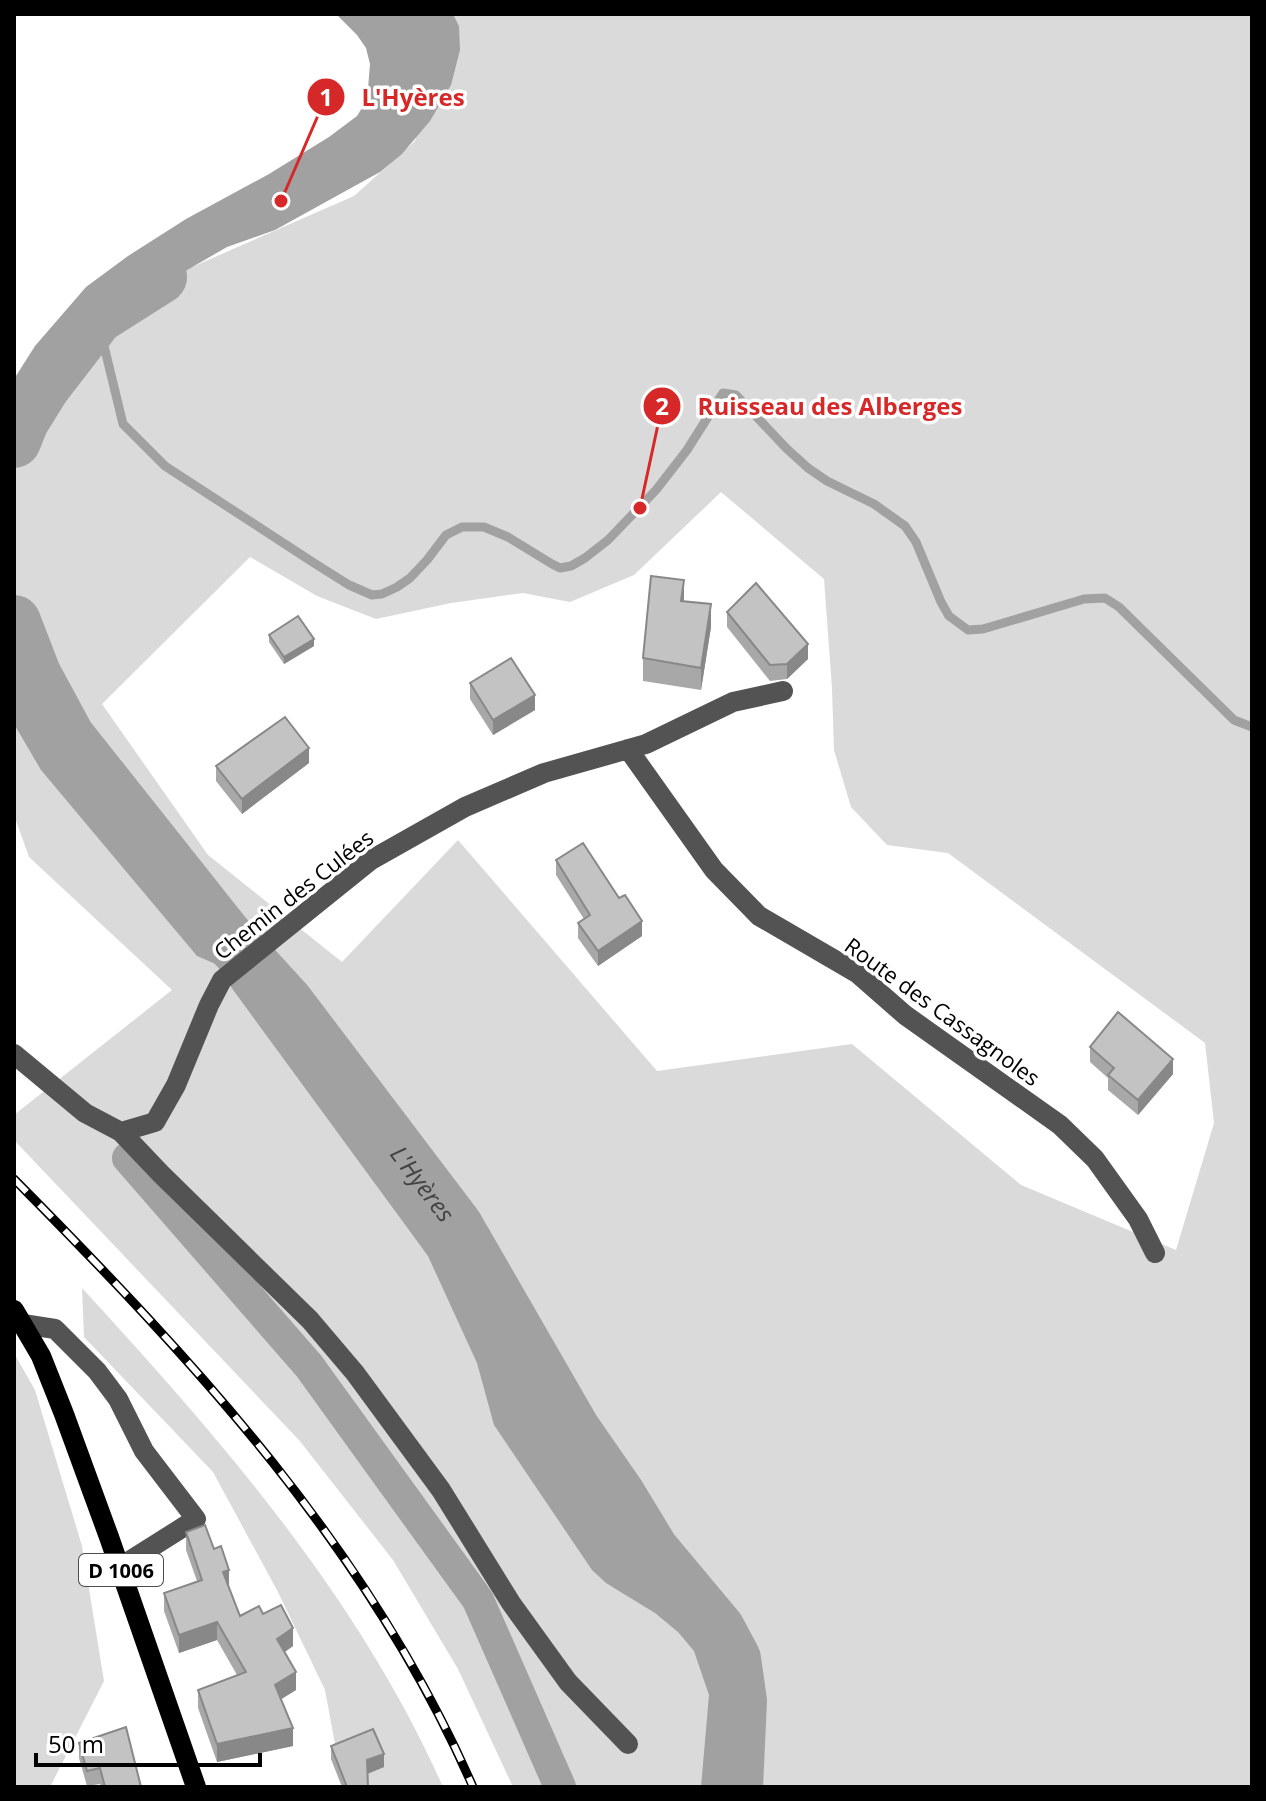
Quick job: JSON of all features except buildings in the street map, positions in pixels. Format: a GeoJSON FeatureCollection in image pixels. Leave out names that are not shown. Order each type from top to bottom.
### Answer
{"type":"FeatureCollection","features":[{"type":"Feature","properties":{"kind":"main road","name":"D 1006"},"geometry":{"type":"LineString","coordinates":[[18,1317],[41,1356],[120,1567],[196,1787]]}},
{"type":"Feature","properties":{"kind":"street","name":"Chemin des Culées"},"geometry":{"type":"LineString","coordinates":[[121,1132],[155,1122],[176,1085],[222,980],[371,860],[465,807],[544,773],[646,744],[733,702],[783,691]]}},
{"type":"Feature","properties":{"kind":"street","name":"Route des Cassagnoles"},"geometry":{"type":"LineString","coordinates":[[628,749],[714,870],[759,916],[857,973],[905,1015],[1060,1125],[1095,1159],[1138,1219],[1155,1253]]}},
{"type":"Feature","properties":{"kind":"street"},"geometry":{"type":"LineString","coordinates":[[14,1054],[85,1113],[121,1132],[310,1320],[355,1373],[441,1490],[511,1603],[568,1682],[628,1744]]}},
{"type":"Feature","properties":{"kind":"street"},"geometry":{"type":"LineString","coordinates":[[18,1317],[55,1329],[97,1371],[118,1399],[144,1451],[196,1519],[120,1567]]}},
{"type":"Feature","properties":{"kind":"shaded area"},"geometry":{"type":"Polygon","coordinates":[[[336,14],[453,14],[459,26],[460,50],[451,85],[430,121],[402,154],[380,172],[275,230],[227,247],[137,299],[97,317],[43,387],[22,421],[14,441],[14,379],[35,346],[86,287],[186,219],[269,174],[357,116],[368,89],[370,64],[366,48],[336,14]]]}},
{"type":"Feature","properties":{"kind":"shaded area"},"geometry":{"type":"Polygon","coordinates":[[[448,14],[1252,14],[1252,1787],[513,1787],[458,1669],[393,1560],[299,1440],[14,1140],[14,1115],[172,990],[29,857],[14,815],[14,632],[18,632],[14,622],[14,448],[22,421],[76,344],[137,299],[183,271],[354,196],[415,141],[448,14]],[[721,492],[634,575],[570,602],[523,593],[451,603],[376,619],[317,596],[250,557],[102,704],[208,855],[342,962],[458,840],[657,1071],[852,1044],[1021,1185],[1176,1250],[1214,1123],[1205,1043],[948,853],[887,845],[851,807],[834,750],[824,579],[721,492]]]}},
{"type":"Feature","properties":{"kind":"shaded area"},"geometry":{"type":"Polygon","coordinates":[[[14,622],[34,674],[68,737],[225,935],[287,1003],[456,1226],[573,1429],[718,1629],[734,1659],[740,1700],[736,1787],[701,1787],[709,1695],[694,1651],[678,1632],[655,1613],[606,1583],[592,1570],[494,1425],[477,1363],[428,1256],[231,987],[225,968],[197,956],[41,770],[14,724],[14,622]]]}},
{"type":"Feature","properties":{"kind":"shaded area"},"geometry":{"type":"Polygon","coordinates":[[[82,1288],[235,1462],[329,1586],[409,1718],[443,1787],[343,1787],[325,1690],[278,1592],[213,1472],[84,1337],[82,1288]]]}},
{"type":"Feature","properties":{"kind":"shaded area"},"geometry":{"type":"Polygon","coordinates":[[[14,1353],[35,1390],[82,1546],[104,1681],[50,1787],[14,1787],[14,1353]]]}},
{"type":"Feature","properties":{"kind":"waterway","name":"L'Hyères"},"geometry":{"type":"LineString","coordinates":[[14,441],[22,421],[43,387],[97,317],[160,277]]}},
{"type":"Feature","properties":{"kind":"waterway"},"geometry":{"type":"LineString","coordinates":[[97,317],[123,424],[165,466],[349,585],[372,595],[382,594],[410,578],[446,535],[462,527],[484,527],[508,537],[560,568],[585,558],[608,540],[656,490],[687,450],[723,393],[736,395],[808,468],[874,504],[905,526],[916,542],[949,616],[968,630],[983,629],[1084,599],[1105,598],[1119,607],[1234,720],[1252,727]]}},
{"type":"Feature","properties":{"kind":"waterway","name":"L'Hyères"},"geometry":{"type":"LineString","coordinates":[[14,622],[34,674],[68,737],[225,935],[287,1003],[456,1226],[573,1429],[652,1550],[718,1629],[734,1659],[740,1701],[736,1787]]}},
{"type":"Feature","properties":{"kind":"waterway"},"geometry":{"type":"LineString","coordinates":[[128,1158],[309,1366],[478,1600],[560,1787]]}},
{"type":"Feature","properties":{"kind":"railway"},"geometry":{"type":"LineString","coordinates":[[14,1179],[211,1389],[330,1538],[383,1617],[431,1700],[473,1787]]}},
{"type":"Feature","properties":{"kind":"place","name":"L'Hyères"},"geometry":{"type":"Point","coordinates":[281,201]}},
{"type":"Feature","properties":{"kind":"place","name":"Ruisseau des Alberges"},"geometry":{"type":"Point","coordinates":[640,508]}}]}
